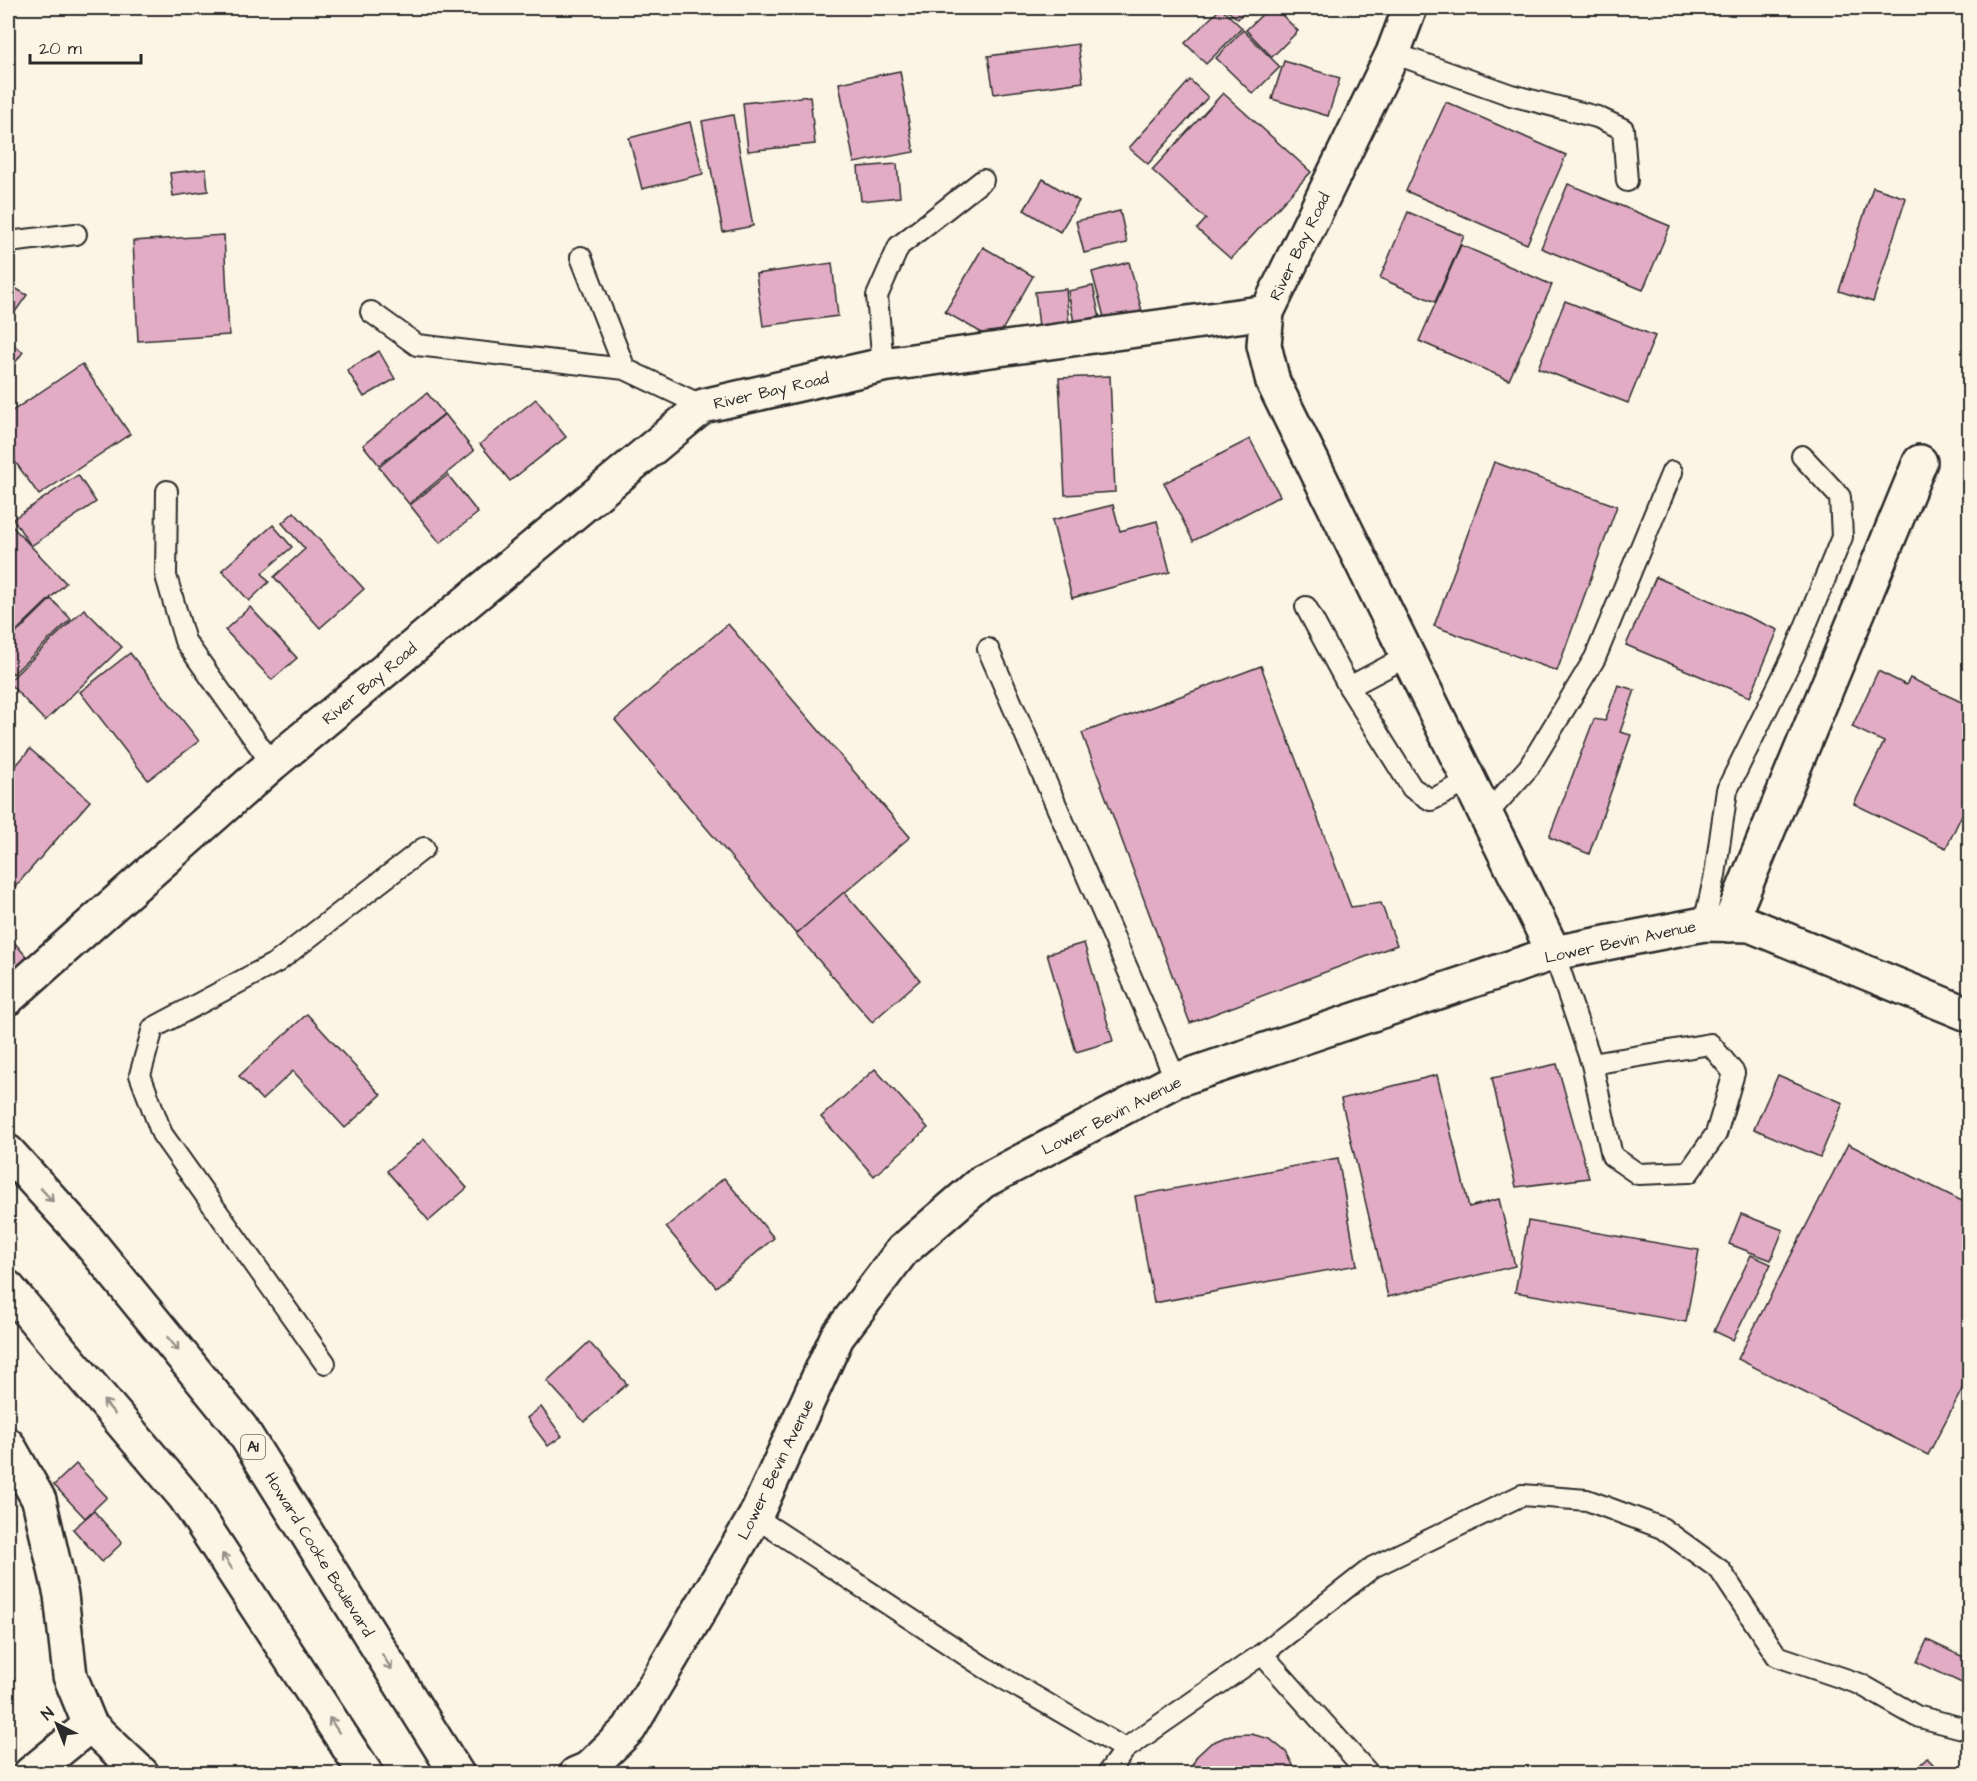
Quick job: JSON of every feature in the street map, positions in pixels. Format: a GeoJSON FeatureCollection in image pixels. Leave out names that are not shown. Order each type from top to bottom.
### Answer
{"type":"FeatureCollection","features":[{"type":"Feature","properties":{"kind":"street","name":"River Bay Road"},"geometry":{"type":"LineString","coordinates":[[8,998],[272,764],[703,406],[884,365],[1267,312],[1394,53],[1410,8]]}},
{"type":"Feature","properties":{"kind":"street"},"geometry":{"type":"LineString","coordinates":[[1267,312],[1264,345],[1272,382],[1554,952]]}},
{"type":"Feature","properties":{"kind":"street"},"geometry":{"type":"LineString","coordinates":[[1717,924],[1920,462]]}},
{"type":"Feature","properties":{"kind":"street","name":"Lower Bevin Avenue"},"geometry":{"type":"LineString","coordinates":[[576,1773],[588,1769],[629,1729],[755,1517],[837,1337],[902,1251],[982,1182],[1176,1080],[1554,952],[1717,924],[1750,925],[1970,1015]]}},
{"type":"Feature","properties":{"kind":"street","name":"Howard Cooke Boulevard"},"geometry":{"type":"LineString","coordinates":[[8,1152],[81,1232],[241,1428],[457,1773]]}},
{"type":"Feature","properties":{"kind":"street"},"geometry":{"type":"LineString","coordinates":[[8,1288],[185,1497],[366,1773]]}},
{"type":"Feature","properties":{"kind":"street"},"geometry":{"type":"LineString","coordinates":[[8,1445],[39,1500],[61,1595],[70,1676],[90,1725],[142,1773]]}},
{"type":"Feature","properties":{"kind":"street"},"geometry":{"type":"LineString","coordinates":[[30,1773],[90,1725]]}},
{"type":"Feature","properties":{"kind":"lane"},"geometry":{"type":"LineString","coordinates":[[1394,53],[1511,95],[1598,117],[1623,129],[1627,181]]}},
{"type":"Feature","properties":{"kind":"lane"},"geometry":{"type":"LineString","coordinates":[[884,365],[877,296],[899,246],[983,180]]}},
{"type":"Feature","properties":{"kind":"lane"},"geometry":{"type":"LineString","coordinates":[[8,242],[76,234]]}},
{"type":"Feature","properties":{"kind":"lane"},"geometry":{"type":"LineString","coordinates":[[581,257],[625,369]]}},
{"type":"Feature","properties":{"kind":"lane"},"geometry":{"type":"LineString","coordinates":[[371,312],[417,345],[625,369],[703,406]]}},
{"type":"Feature","properties":{"kind":"lane"},"geometry":{"type":"LineString","coordinates":[[1717,924],[1715,875],[1727,790],[1794,654],[1842,537],[1840,497],[1802,456]]}},
{"type":"Feature","properties":{"kind":"lane"},"geometry":{"type":"LineString","coordinates":[[1486,815],[1529,767],[1595,658],[1672,472]]}},
{"type":"Feature","properties":{"kind":"lane"},"geometry":{"type":"LineString","coordinates":[[167,491],[166,576],[185,641],[272,764]]}},
{"type":"Feature","properties":{"kind":"lane"},"geometry":{"type":"LineString","coordinates":[[1306,607],[1349,687],[1412,788],[1431,800],[1469,781]]}},
{"type":"Feature","properties":{"kind":"lane"},"geometry":{"type":"LineString","coordinates":[[988,650],[1176,1080]]}},
{"type":"Feature","properties":{"kind":"lane"},"geometry":{"type":"LineString","coordinates":[[1349,687],[1408,656]]}},
{"type":"Feature","properties":{"kind":"lane"},"geometry":{"type":"LineString","coordinates":[[326,1363],[162,1134],[140,1075],[153,1028],[277,962],[424,848]]}},
{"type":"Feature","properties":{"kind":"lane"},"geometry":{"type":"LineString","coordinates":[[1554,952],[1592,1064],[1612,1156],[1638,1174],[1689,1172],[1716,1134],[1734,1073],[1710,1044],[1592,1064]]}},
{"type":"Feature","properties":{"kind":"lane"},"geometry":{"type":"LineString","coordinates":[[1107,1773],[1125,1749],[1262,1654],[1373,1567],[1522,1495],[1587,1500],[1662,1528],[1720,1570],[1777,1656],[1860,1684],[1917,1716],[1970,1730]]}},
{"type":"Feature","properties":{"kind":"lane"},"geometry":{"type":"LineString","coordinates":[[755,1517],[984,1667],[1125,1749]]}},
{"type":"Feature","properties":{"kind":"lane"},"geometry":{"type":"LineString","coordinates":[[1262,1654],[1369,1773]]}},
{"type":"Feature","properties":{"kind":"building"},"geometry":{"type":"Polygon","coordinates":[[[1221,8],[1242,28],[1206,64],[1185,43],[1221,8]]]}},
{"type":"Feature","properties":{"kind":"building"},"geometry":{"type":"Polygon","coordinates":[[[1224,8],[1247,8],[1238,19],[1224,8]]]}},
{"type":"Feature","properties":{"kind":"building"},"geometry":{"type":"Polygon","coordinates":[[[1269,8],[1275,8],[1298,31],[1272,57],[1246,30],[1269,8]]]}},
{"type":"Feature","properties":{"kind":"building"},"geometry":{"type":"Polygon","coordinates":[[[1243,30],[1280,67],[1253,94],[1216,58],[1243,30]]]}},
{"type":"Feature","properties":{"kind":"building"},"geometry":{"type":"Polygon","coordinates":[[[1078,44],[1083,82],[994,94],[988,56],[1078,44]]]}},
{"type":"Feature","properties":{"kind":"building"},"geometry":{"type":"Polygon","coordinates":[[[1284,61],[1340,78],[1328,116],[1272,99],[1284,61]]]}},
{"type":"Feature","properties":{"kind":"building"},"geometry":{"type":"Polygon","coordinates":[[[900,71],[914,152],[854,163],[839,83],[900,71]]]}},
{"type":"Feature","properties":{"kind":"building"},"geometry":{"type":"Polygon","coordinates":[[[1190,80],[1208,97],[1148,164],[1129,148],[1190,80]]]}},
{"type":"Feature","properties":{"kind":"building"},"geometry":{"type":"Polygon","coordinates":[[[1223,93],[1311,172],[1231,259],[1197,229],[1206,219],[1152,170],[1223,93]]]}},
{"type":"Feature","properties":{"kind":"building"},"geometry":{"type":"Polygon","coordinates":[[[810,96],[815,144],[748,151],[743,103],[810,96]]]}},
{"type":"Feature","properties":{"kind":"building"},"geometry":{"type":"Polygon","coordinates":[[[1446,102],[1566,155],[1527,244],[1406,191],[1446,102]]]}},
{"type":"Feature","properties":{"kind":"building"},"geometry":{"type":"Polygon","coordinates":[[[733,115],[753,226],[723,232],[702,121],[733,115]]]}},
{"type":"Feature","properties":{"kind":"building"},"geometry":{"type":"Polygon","coordinates":[[[690,122],[703,174],[642,189],[629,138],[690,122]]]}},
{"type":"Feature","properties":{"kind":"building"},"geometry":{"type":"Polygon","coordinates":[[[897,164],[900,197],[861,201],[858,167],[897,164]]]}},
{"type":"Feature","properties":{"kind":"building"},"geometry":{"type":"Polygon","coordinates":[[[206,169],[208,191],[173,196],[170,173],[206,169]]]}},
{"type":"Feature","properties":{"kind":"building"},"geometry":{"type":"Polygon","coordinates":[[[1043,179],[1079,201],[1060,232],[1024,210],[1043,179]]]}},
{"type":"Feature","properties":{"kind":"building"},"geometry":{"type":"Polygon","coordinates":[[[1568,184],[1670,226],[1643,290],[1541,248],[1568,184]]]}},
{"type":"Feature","properties":{"kind":"building"},"geometry":{"type":"Polygon","coordinates":[[[1873,187],[1906,198],[1873,302],[1839,291],[1873,187]]]}},
{"type":"Feature","properties":{"kind":"building"},"geometry":{"type":"Polygon","coordinates":[[[1120,211],[1127,243],[1084,253],[1076,221],[1120,211]]]}},
{"type":"Feature","properties":{"kind":"building"},"geometry":{"type":"Polygon","coordinates":[[[1408,212],[1464,236],[1435,302],[1380,278],[1408,212]]]}},
{"type":"Feature","properties":{"kind":"building"},"geometry":{"type":"Polygon","coordinates":[[[224,235],[229,335],[138,341],[133,241],[224,235]]]}},
{"type":"Feature","properties":{"kind":"building"},"geometry":{"type":"Polygon","coordinates":[[[1461,245],[1552,285],[1509,380],[1419,341],[1461,245]]]}},
{"type":"Feature","properties":{"kind":"building"},"geometry":{"type":"Polygon","coordinates":[[[983,247],[1033,276],[996,341],[945,312],[983,247]]]}},
{"type":"Feature","properties":{"kind":"building"},"geometry":{"type":"Polygon","coordinates":[[[1129,262],[1142,311],[1105,321],[1092,272],[1129,262]]]}},
{"type":"Feature","properties":{"kind":"building"},"geometry":{"type":"Polygon","coordinates":[[[832,263],[838,316],[763,326],[756,274],[832,263]]]}},
{"type":"Feature","properties":{"kind":"building"},"geometry":{"type":"Polygon","coordinates":[[[8,284],[27,295],[8,322],[8,284]]]}},
{"type":"Feature","properties":{"kind":"building"},"geometry":{"type":"Polygon","coordinates":[[[1093,286],[1101,323],[1075,328],[1068,291],[1093,286]]]}},
{"type":"Feature","properties":{"kind":"building"},"geometry":{"type":"Polygon","coordinates":[[[1066,289],[1069,324],[1039,327],[1035,292],[1066,289]]]}},
{"type":"Feature","properties":{"kind":"building"},"geometry":{"type":"Polygon","coordinates":[[[1565,301],[1655,336],[1628,403],[1538,368],[1565,301]]]}},
{"type":"Feature","properties":{"kind":"building"},"geometry":{"type":"Polygon","coordinates":[[[8,341],[23,352],[8,373],[8,341]]]}},
{"type":"Feature","properties":{"kind":"building"},"geometry":{"type":"Polygon","coordinates":[[[379,351],[395,379],[364,397],[347,370],[379,351]]]}},
{"type":"Feature","properties":{"kind":"building"},"geometry":{"type":"Polygon","coordinates":[[[82,364],[130,434],[39,495],[8,452],[8,414],[82,364]]]}},
{"type":"Feature","properties":{"kind":"building"},"geometry":{"type":"Polygon","coordinates":[[[1110,376],[1115,492],[1065,495],[1059,378],[1110,376]]]}},
{"type":"Feature","properties":{"kind":"building"},"geometry":{"type":"Polygon","coordinates":[[[427,393],[444,414],[379,465],[363,445],[427,393]]]}},
{"type":"Feature","properties":{"kind":"building"},"geometry":{"type":"Polygon","coordinates":[[[536,399],[566,437],[510,481],[480,444],[536,399]]]}},
{"type":"Feature","properties":{"kind":"building"},"geometry":{"type":"Polygon","coordinates":[[[445,414],[474,451],[409,504],[379,467],[445,414]]]}},
{"type":"Feature","properties":{"kind":"building"},"geometry":{"type":"Polygon","coordinates":[[[1250,439],[1280,496],[1193,541],[1164,483],[1250,439]]]}},
{"type":"Feature","properties":{"kind":"building"},"geometry":{"type":"Polygon","coordinates":[[[1494,462],[1617,506],[1557,671],[1434,626],[1494,462]]]}},
{"type":"Feature","properties":{"kind":"building"},"geometry":{"type":"Polygon","coordinates":[[[78,475],[96,502],[31,546],[13,519],[78,475]]]}},
{"type":"Feature","properties":{"kind":"building"},"geometry":{"type":"Polygon","coordinates":[[[448,475],[478,513],[440,543],[410,505],[448,475]]]}},
{"type":"Feature","properties":{"kind":"building"},"geometry":{"type":"Polygon","coordinates":[[[1113,505],[1120,531],[1157,521],[1170,572],[1072,598],[1052,520],[1113,505]]]}},
{"type":"Feature","properties":{"kind":"building"},"geometry":{"type":"Polygon","coordinates":[[[294,512],[364,589],[320,628],[274,577],[305,549],[282,523],[294,512]]]}},
{"type":"Feature","properties":{"kind":"building"},"geometry":{"type":"Polygon","coordinates":[[[8,522],[66,583],[8,639],[8,522]]]}},
{"type":"Feature","properties":{"kind":"building"},"geometry":{"type":"Polygon","coordinates":[[[273,525],[292,547],[262,573],[269,582],[249,601],[222,570],[273,525]]]}},
{"type":"Feature","properties":{"kind":"building"},"geometry":{"type":"Polygon","coordinates":[[[1656,577],[1778,630],[1750,697],[1626,645],[1656,577]]]}},
{"type":"Feature","properties":{"kind":"building"},"geometry":{"type":"Polygon","coordinates":[[[51,599],[71,619],[13,674],[8,668],[8,641],[51,599]]]}},
{"type":"Feature","properties":{"kind":"building"},"geometry":{"type":"Polygon","coordinates":[[[250,607],[297,658],[272,680],[225,630],[250,607]]]}},
{"type":"Feature","properties":{"kind":"building"},"geometry":{"type":"Polygon","coordinates":[[[84,609],[122,647],[45,721],[8,682],[84,609]]]}},
{"type":"Feature","properties":{"kind":"building"},"geometry":{"type":"Polygon","coordinates":[[[728,624],[910,837],[796,934],[615,720],[728,624]]]}},
{"type":"Feature","properties":{"kind":"building"},"geometry":{"type":"Polygon","coordinates":[[[130,653],[199,741],[148,780],[80,692],[130,653]]]}},
{"type":"Feature","properties":{"kind":"building"},"geometry":{"type":"Polygon","coordinates":[[[1261,666],[1351,907],[1381,903],[1397,945],[1190,1023],[1082,733],[1261,666]]]}},
{"type":"Feature","properties":{"kind":"building"},"geometry":{"type":"Polygon","coordinates":[[[1878,671],[1906,685],[1910,678],[1970,706],[1970,798],[1946,848],[1854,804],[1884,742],[1852,727],[1878,671]]]}},
{"type":"Feature","properties":{"kind":"building"},"geometry":{"type":"Polygon","coordinates":[[[1618,685],[1635,690],[1620,732],[1631,735],[1589,854],[1549,837],[1594,719],[1605,721],[1618,685]]]}},
{"type":"Feature","properties":{"kind":"building"},"geometry":{"type":"Polygon","coordinates":[[[30,749],[90,801],[8,895],[8,775],[30,749]]]}},
{"type":"Feature","properties":{"kind":"building"},"geometry":{"type":"Polygon","coordinates":[[[844,892],[920,980],[872,1022],[796,934],[844,892]]]}},
{"type":"Feature","properties":{"kind":"building"},"geometry":{"type":"Polygon","coordinates":[[[8,935],[31,962],[8,983],[8,935]]]}},
{"type":"Feature","properties":{"kind":"building"},"geometry":{"type":"Polygon","coordinates":[[[1084,943],[1113,1041],[1076,1052],[1047,954],[1084,943]]]}},
{"type":"Feature","properties":{"kind":"building"},"geometry":{"type":"Polygon","coordinates":[[[307,1014],[381,1095],[345,1128],[293,1071],[262,1100],[239,1076],[307,1014]]]}},
{"type":"Feature","properties":{"kind":"building"},"geometry":{"type":"Polygon","coordinates":[[[1557,1064],[1589,1178],[1516,1187],[1492,1078],[1557,1064]]]}},
{"type":"Feature","properties":{"kind":"building"},"geometry":{"type":"Polygon","coordinates":[[[875,1069],[928,1128],[874,1176],[821,1117],[875,1069]]]}},
{"type":"Feature","properties":{"kind":"building"},"geometry":{"type":"Polygon","coordinates":[[[1437,1075],[1469,1207],[1499,1199],[1515,1266],[1388,1297],[1341,1099],[1437,1075]]]}},
{"type":"Feature","properties":{"kind":"building"},"geometry":{"type":"Polygon","coordinates":[[[1778,1075],[1843,1103],[1820,1157],[1754,1129],[1778,1075]]]}},
{"type":"Feature","properties":{"kind":"building"},"geometry":{"type":"Polygon","coordinates":[[[424,1139],[467,1188],[429,1221],[387,1171],[424,1139]]]}},
{"type":"Feature","properties":{"kind":"building"},"geometry":{"type":"Polygon","coordinates":[[[1848,1144],[1970,1205],[1970,1374],[1928,1455],[1738,1359],[1848,1144]]]}},
{"type":"Feature","properties":{"kind":"building"},"geometry":{"type":"Polygon","coordinates":[[[1338,1158],[1357,1265],[1154,1303],[1135,1196],[1338,1158]]]}},
{"type":"Feature","properties":{"kind":"building"},"geometry":{"type":"Polygon","coordinates":[[[724,1178],[774,1238],[716,1287],[666,1227],[724,1178]]]}},
{"type":"Feature","properties":{"kind":"building"},"geometry":{"type":"Polygon","coordinates":[[[1741,1214],[1783,1230],[1771,1260],[1729,1244],[1741,1214]]]}},
{"type":"Feature","properties":{"kind":"building"},"geometry":{"type":"Polygon","coordinates":[[[1528,1221],[1699,1250],[1686,1322],[1515,1292],[1528,1221]]]}},
{"type":"Feature","properties":{"kind":"building"},"geometry":{"type":"Polygon","coordinates":[[[1751,1255],[1771,1264],[1733,1340],[1714,1331],[1751,1255]]]}},
{"type":"Feature","properties":{"kind":"building"},"geometry":{"type":"Polygon","coordinates":[[[589,1342],[627,1384],[584,1422],[547,1381],[589,1342]]]}},
{"type":"Feature","properties":{"kind":"building"},"geometry":{"type":"Polygon","coordinates":[[[541,1407],[562,1436],[548,1446],[527,1418],[541,1407]]]}},
{"type":"Feature","properties":{"kind":"building"},"geometry":{"type":"Polygon","coordinates":[[[76,1464],[107,1497],[85,1518],[54,1485],[76,1464]]]}},
{"type":"Feature","properties":{"kind":"building"},"geometry":{"type":"Polygon","coordinates":[[[94,1511],[122,1543],[102,1562],[73,1529],[94,1511]]]}},
{"type":"Feature","properties":{"kind":"building"},"geometry":{"type":"Polygon","coordinates":[[[1927,1640],[1970,1660],[1970,1677],[1966,1685],[1917,1662],[1927,1640]]]}},
{"type":"Feature","properties":{"kind":"building"},"geometry":{"type":"Polygon","coordinates":[[[1251,1734],[1270,1739],[1286,1752],[1298,1774],[1188,1774],[1197,1756],[1211,1743],[1230,1735],[1251,1734]]]}},
{"type":"Feature","properties":{"kind":"building"},"geometry":{"type":"Polygon","coordinates":[[[1927,1758],[1943,1774],[1911,1774],[1927,1758]]]}}]}
